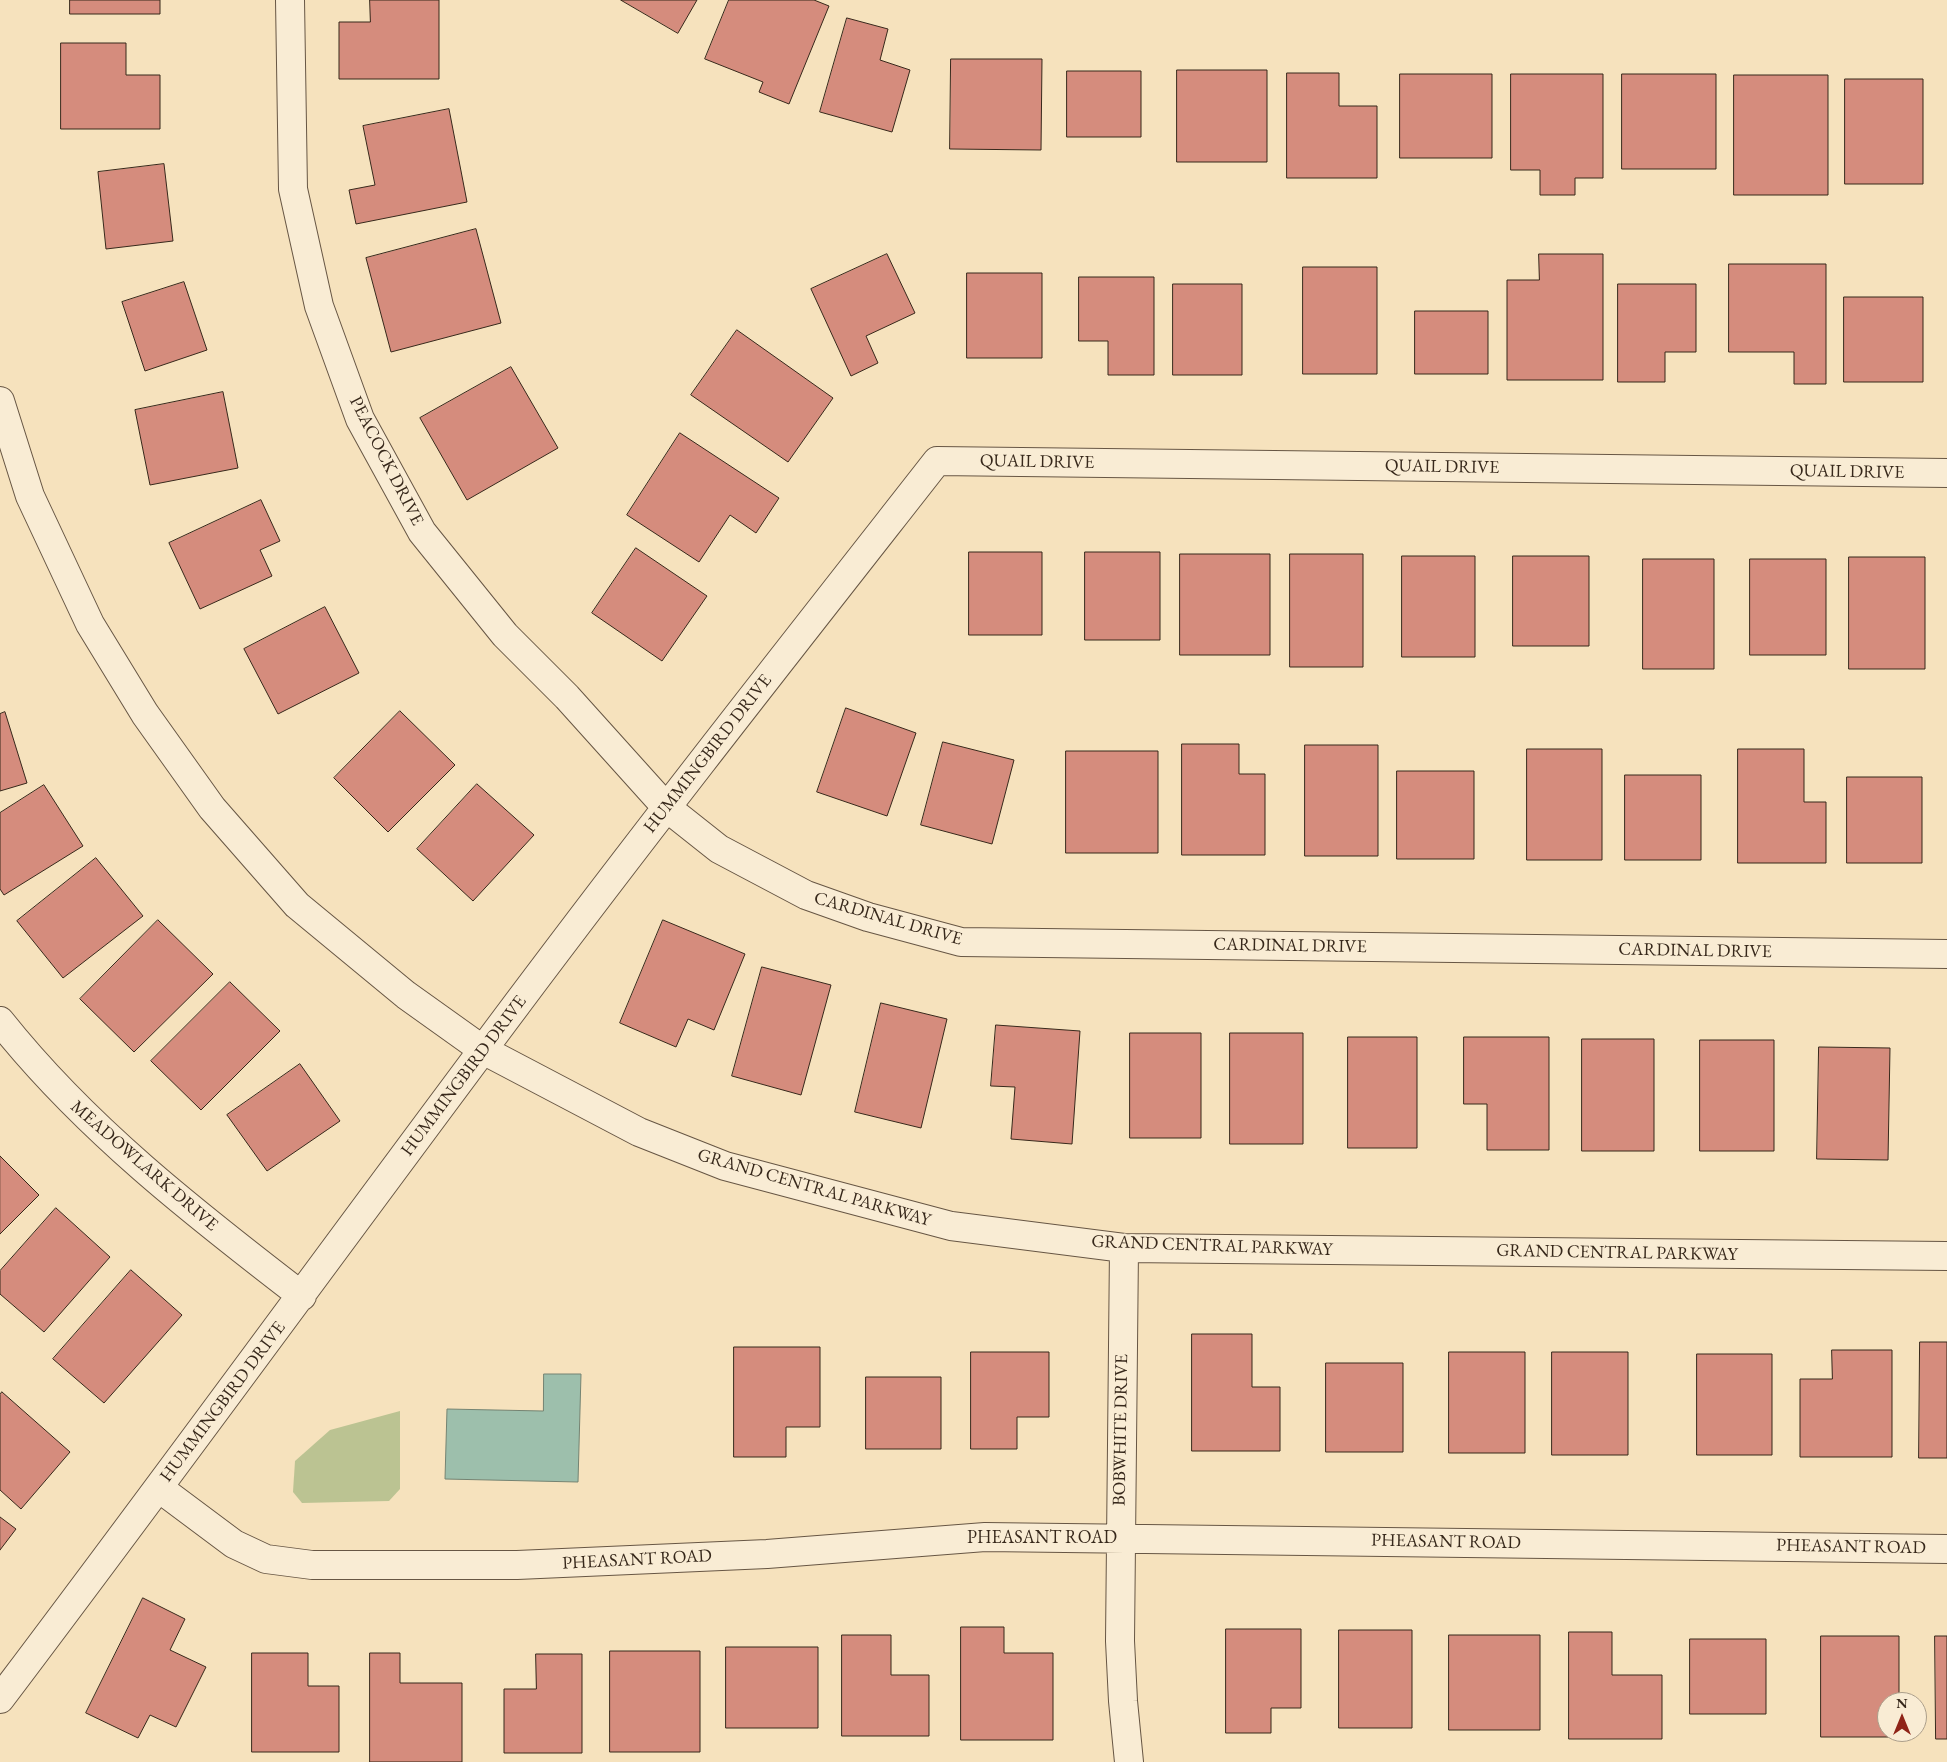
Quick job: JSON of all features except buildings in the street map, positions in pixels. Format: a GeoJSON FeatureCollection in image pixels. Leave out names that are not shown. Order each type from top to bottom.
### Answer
{"type":"FeatureCollection","features":[{"type":"Feature","properties":{"kind":"street","name":"PEACOCK DRIVE"},"geometry":{"type":"LineString","coordinates":[[290,0],[293,189],[319,306],[360,419],[422,532],[505,635],[567,697],[666,807]]}},
{"type":"Feature","properties":{"kind":"street","name":"GRAND CENTRAL PARKWAY"},"geometry":{"type":"LineString","coordinates":[[0,401],[30,496],[90,624],[145,714],[212,808],[297,905],[406,995],[483,1050],[639,1132],[725,1166],[951,1226],[1124,1248],[1947,1256]]}},
{"type":"Feature","properties":{"kind":"street","name":"HUMMINGBIRD DRIVE"},"geometry":{"type":"LineString","coordinates":[[0,1699],[666,807],[937,461]]}},
{"type":"Feature","properties":{"kind":"street","name":"QUAIL DRIVE"},"geometry":{"type":"LineString","coordinates":[[937,461],[1947,473]]}},
{"type":"Feature","properties":{"kind":"street","name":"CARDINAL DRIVE"},"geometry":{"type":"LineString","coordinates":[[666,807],[718,849],[806,896],[868,917],[960,942],[1947,954]]}},
{"type":"Feature","properties":{"kind":"street","name":"MEADOWLARK DRIVE"},"geometry":{"type":"LineString","coordinates":[[0,1021],[74,1105],[146,1171],[227,1239],[302,1296]]}},
{"type":"Feature","properties":{"kind":"street","name":"BOBWHITE DRIVE"},"geometry":{"type":"LineString","coordinates":[[1124,1248],[1120,1538],[1123,1701],[1129,1762]]}},
{"type":"Feature","properties":{"kind":"street","name":"PHEASANT ROAD"},"geometry":{"type":"LineString","coordinates":[[159,1488],[234,1544],[266,1559],[312,1565],[517,1565],[767,1554],[985,1537],[1947,1549]]}},
{"type":"Feature","properties":{"kind":"shaded area"},"geometry":{"type":"Polygon","coordinates":[[[544,1374],[581,1374],[578,1482],[445,1479],[447,1409],[543,1411],[544,1374]]]}},
{"type":"Feature","properties":{"kind":"shaded area"},"geometry":{"type":"Polygon","coordinates":[[[400,1411],[400,1489],[389,1501],[302,1503],[293,1492],[295,1461],[330,1430],[400,1411]]]}}]}
